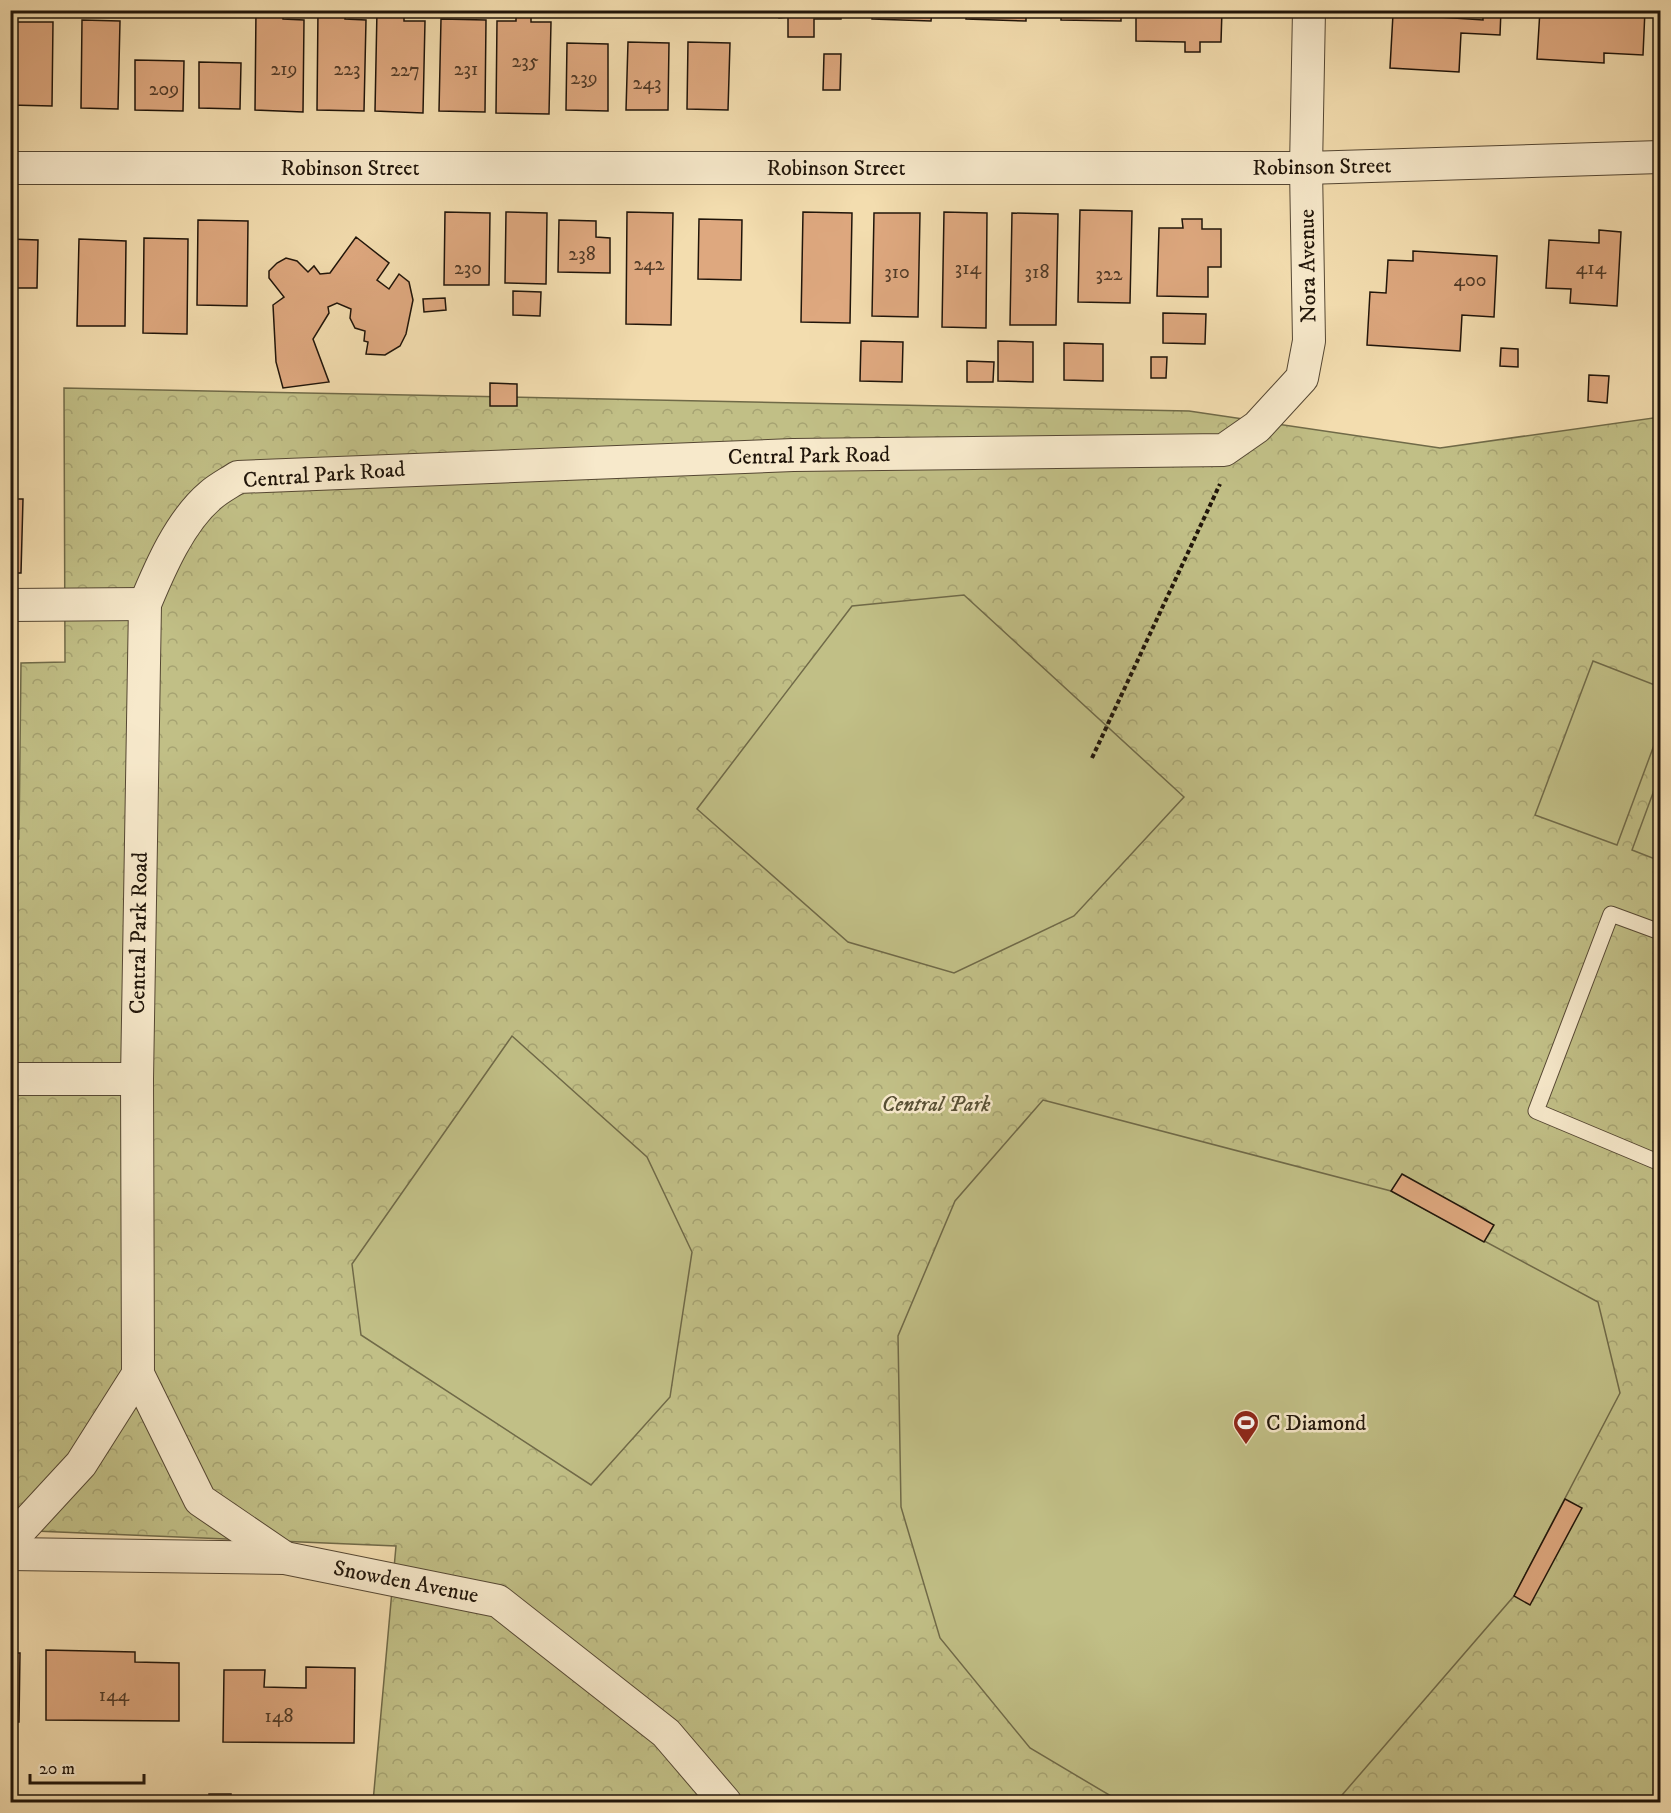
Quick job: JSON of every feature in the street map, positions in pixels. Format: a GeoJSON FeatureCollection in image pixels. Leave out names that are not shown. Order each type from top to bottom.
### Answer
{"type":"FeatureCollection","features":[{"type":"Feature","properties":{"kind":"street","name":"Nora Avenue"},"geometry":{"type":"LineString","coordinates":[[1302,378],[1309,341],[1306,168],[1309,10]]}},
{"type":"Feature","properties":{"kind":"street","name":"Robinson Street"},"geometry":{"type":"LineString","coordinates":[[10,168],[1306,168],[1660,157]]}},
{"type":"Feature","properties":{"kind":"street","name":"Central Park Road"},"geometry":{"type":"LineString","coordinates":[[285,1558],[200,1500],[138,1374],[137,1079],[145,604],[161,564],[183,528],[210,496],[238,477],[793,455],[1224,450],[1257,427],[1302,378]]}},
{"type":"Feature","properties":{"kind":"street"},"geometry":{"type":"LineString","coordinates":[[10,605],[145,604]]}},
{"type":"Feature","properties":{"kind":"street"},"geometry":{"type":"LineString","coordinates":[[10,1079],[137,1079]]}},
{"type":"Feature","properties":{"kind":"street"},"geometry":{"type":"LineString","coordinates":[[10,1541],[81,1464],[138,1374]]}},
{"type":"Feature","properties":{"kind":"street","name":"Snowden Avenue"},"geometry":{"type":"LineString","coordinates":[[10,1554],[285,1558],[498,1601],[666,1733],[725,1803]]}},
{"type":"Feature","properties":{"kind":"lane"},"geometry":{"type":"LineString","coordinates":[[1660,932],[1611,914],[1536,1111],[1660,1163]]}},
{"type":"Feature","properties":{"kind":"path"},"geometry":{"type":"LineString","coordinates":[[1092,758],[1242,437]]}},
{"type":"Feature","properties":{"kind":"green space","name":"Central Park"},"geometry":{"type":"Polygon","coordinates":[[[64,388],[1189,411],[1440,448],[1660,417],[1660,1802],[373,1802],[396,1546],[11,1530],[10,839],[19,839],[21,663],[65,662],[64,388]]]}},
{"type":"Feature","properties":{"kind":"green space"},"geometry":{"type":"Polygon","coordinates":[[[964,595],[1184,797],[1074,916],[954,973],[848,942],[697,809],[852,606],[964,595]]]}},
{"type":"Feature","properties":{"kind":"green space"},"geometry":{"type":"Polygon","coordinates":[[[1593,661],[1660,687],[1660,729],[1617,845],[1535,815],[1593,661]]]}},
{"type":"Feature","properties":{"kind":"green space"},"geometry":{"type":"Polygon","coordinates":[[[1660,774],[1660,861],[1632,850],[1660,774]]]}},
{"type":"Feature","properties":{"kind":"green space"},"geometry":{"type":"Polygon","coordinates":[[[512,1036],[647,1157],[692,1252],[670,1397],[591,1485],[361,1335],[352,1264],[512,1036]]]}},
{"type":"Feature","properties":{"kind":"green space","name":"C Diamond"},"geometry":{"type":"Polygon","coordinates":[[[1043,1100],[1391,1191],[1598,1302],[1620,1393],[1514,1596],[1336,1802],[1121,1802],[1030,1748],[940,1638],[901,1507],[898,1336],[955,1201],[1043,1100]]]}},
{"type":"Feature","properties":{"kind":"building"},"geometry":{"type":"Polygon","coordinates":[[[256,10],[283,10],[283,19],[304,20],[303,112],[255,110],[256,10]]]}},
{"type":"Feature","properties":{"kind":"building"},"geometry":{"type":"Polygon","coordinates":[[[318,10],[346,10],[345,19],[366,20],[364,111],[317,110],[318,10]]]}},
{"type":"Feature","properties":{"kind":"building"},"geometry":{"type":"Polygon","coordinates":[[[377,10],[404,10],[404,21],[425,21],[423,113],[375,111],[377,10]]]}},
{"type":"Feature","properties":{"kind":"building"},"geometry":{"type":"Polygon","coordinates":[[[779,10],[841,10],[841,19],[814,19],[814,37],[788,37],[788,17],[779,18],[779,10]]]}},
{"type":"Feature","properties":{"kind":"building"},"geometry":{"type":"Polygon","coordinates":[[[872,10],[932,10],[931,21],[872,19],[872,10]]]}},
{"type":"Feature","properties":{"kind":"building"},"geometry":{"type":"Polygon","coordinates":[[[966,10],[1026,10],[1026,21],[966,19],[966,10]]]}},
{"type":"Feature","properties":{"kind":"building"},"geometry":{"type":"Polygon","coordinates":[[[1061,10],[1121,10],[1121,21],[1061,20],[1061,10]]]}},
{"type":"Feature","properties":{"kind":"building"},"geometry":{"type":"Polygon","coordinates":[[[1136,10],[1222,10],[1221,42],[1200,42],[1200,52],[1185,52],[1185,42],[1136,41],[1136,10]]]}},
{"type":"Feature","properties":{"kind":"building"},"geometry":{"type":"Polygon","coordinates":[[[1483,10],[1501,10],[1500,35],[1461,33],[1459,72],[1390,68],[1393,14],[1483,20],[1483,10]]]}},
{"type":"Feature","properties":{"kind":"building"},"geometry":{"type":"Polygon","coordinates":[[[1540,10],[1645,10],[1643,55],[1604,53],[1604,63],[1537,59],[1540,10]]]}},
{"type":"Feature","properties":{"kind":"building"},"geometry":{"type":"Polygon","coordinates":[[[1660,10],[1660,65],[1657,65],[1660,10]]]}},
{"type":"Feature","properties":{"kind":"building"},"geometry":{"type":"Polygon","coordinates":[[[516,13],[531,13],[531,22],[551,22],[549,114],[496,113],[497,21],[516,21],[516,13]]]}},
{"type":"Feature","properties":{"kind":"building"},"geometry":{"type":"Polygon","coordinates":[[[441,19],[486,20],[485,112],[439,111],[441,19]]]}},
{"type":"Feature","properties":{"kind":"building"},"geometry":{"type":"Polygon","coordinates":[[[82,20],[120,21],[118,109],[81,108],[82,20]]]}},
{"type":"Feature","properties":{"kind":"building"},"geometry":{"type":"Polygon","coordinates":[[[10,22],[53,22],[52,106],[10,105],[10,22]]]}},
{"type":"Feature","properties":{"kind":"building"},"geometry":{"type":"Polygon","coordinates":[[[628,42],[669,43],[668,110],[626,110],[628,42]]]}},
{"type":"Feature","properties":{"kind":"building"},"geometry":{"type":"Polygon","coordinates":[[[688,42],[730,43],[728,110],[687,109],[688,42]]]}},
{"type":"Feature","properties":{"kind":"building"},"geometry":{"type":"Polygon","coordinates":[[[567,43],[608,44],[608,111],[566,110],[567,43]]]}},
{"type":"Feature","properties":{"kind":"building"},"geometry":{"type":"Polygon","coordinates":[[[824,54],[841,54],[840,90],[823,90],[824,54]]]}},
{"type":"Feature","properties":{"kind":"building"},"geometry":{"type":"Polygon","coordinates":[[[135,60],[184,61],[183,111],[135,110],[135,60]]]}},
{"type":"Feature","properties":{"kind":"building"},"geometry":{"type":"Polygon","coordinates":[[[199,62],[241,63],[240,109],[199,108],[199,62]]]}},
{"type":"Feature","properties":{"kind":"building"},"geometry":{"type":"Polygon","coordinates":[[[1080,210],[1132,211],[1130,303],[1078,302],[1080,210]]]}},
{"type":"Feature","properties":{"kind":"building"},"geometry":{"type":"Polygon","coordinates":[[[445,212],[490,213],[489,285],[444,285],[445,212]]]}},
{"type":"Feature","properties":{"kind":"building"},"geometry":{"type":"Polygon","coordinates":[[[506,212],[547,213],[546,284],[505,283],[506,212]]]}},
{"type":"Feature","properties":{"kind":"building"},"geometry":{"type":"Polygon","coordinates":[[[627,212],[673,213],[671,325],[626,324],[627,212]]]}},
{"type":"Feature","properties":{"kind":"building"},"geometry":{"type":"Polygon","coordinates":[[[803,212],[852,213],[850,323],[801,322],[803,212]]]}},
{"type":"Feature","properties":{"kind":"building"},"geometry":{"type":"Polygon","coordinates":[[[944,212],[987,213],[986,328],[942,327],[944,212]]]}},
{"type":"Feature","properties":{"kind":"building"},"geometry":{"type":"Polygon","coordinates":[[[874,213],[920,213],[918,317],[872,316],[874,213]]]}},
{"type":"Feature","properties":{"kind":"building"},"geometry":{"type":"Polygon","coordinates":[[[1012,213],[1058,214],[1056,325],[1010,325],[1012,213]]]}},
{"type":"Feature","properties":{"kind":"building"},"geometry":{"type":"Polygon","coordinates":[[[699,219],[742,220],[741,280],[698,279],[699,219]]]}},
{"type":"Feature","properties":{"kind":"building"},"geometry":{"type":"Polygon","coordinates":[[[1182,219],[1202,219],[1202,229],[1221,229],[1221,267],[1208,267],[1208,297],[1157,296],[1159,228],[1183,228],[1182,219]]]}},
{"type":"Feature","properties":{"kind":"building"},"geometry":{"type":"Polygon","coordinates":[[[198,220],[248,221],[247,306],[197,305],[198,220]]]}},
{"type":"Feature","properties":{"kind":"building"},"geometry":{"type":"Polygon","coordinates":[[[559,220],[596,221],[596,237],[610,238],[610,273],[558,272],[559,220]]]}},
{"type":"Feature","properties":{"kind":"building"},"geometry":{"type":"Polygon","coordinates":[[[1599,230],[1621,232],[1617,306],[1570,303],[1571,289],[1546,288],[1549,240],[1599,243],[1599,230]]]}},
{"type":"Feature","properties":{"kind":"building"},"geometry":{"type":"Polygon","coordinates":[[[356,237],[389,263],[377,280],[389,289],[399,274],[409,282],[413,300],[406,334],[400,346],[385,355],[366,354],[368,342],[364,341],[365,331],[355,328],[350,318],[351,309],[337,303],[328,307],[329,313],[313,339],[329,382],[283,388],[276,362],[273,305],[284,297],[269,278],[269,271],[286,258],[297,261],[308,272],[314,266],[320,274],[330,273],[356,237]]]}},
{"type":"Feature","properties":{"kind":"building"},"geometry":{"type":"Polygon","coordinates":[[[144,238],[188,239],[187,334],[143,333],[144,238]]]}},
{"type":"Feature","properties":{"kind":"building"},"geometry":{"type":"Polygon","coordinates":[[[10,239],[38,240],[37,288],[10,288],[10,239]]]}},
{"type":"Feature","properties":{"kind":"building"},"geometry":{"type":"Polygon","coordinates":[[[79,239],[126,241],[125,326],[77,326],[79,239]]]}},
{"type":"Feature","properties":{"kind":"building"},"geometry":{"type":"Polygon","coordinates":[[[1413,251],[1497,256],[1494,317],[1462,315],[1460,351],[1367,345],[1370,292],[1386,293],[1388,260],[1413,261],[1413,251]]]}},
{"type":"Feature","properties":{"kind":"building"},"geometry":{"type":"Polygon","coordinates":[[[513,291],[541,292],[540,316],[513,315],[513,291]]]}},
{"type":"Feature","properties":{"kind":"building"},"geometry":{"type":"Polygon","coordinates":[[[445,298],[446,310],[424,312],[423,299],[445,298]]]}},
{"type":"Feature","properties":{"kind":"building"},"geometry":{"type":"Polygon","coordinates":[[[1163,313],[1206,314],[1205,344],[1163,343],[1163,313]]]}},
{"type":"Feature","properties":{"kind":"building"},"geometry":{"type":"Polygon","coordinates":[[[861,341],[903,342],[902,382],[860,381],[861,341]]]}},
{"type":"Feature","properties":{"kind":"building"},"geometry":{"type":"Polygon","coordinates":[[[998,341],[1033,342],[1033,382],[998,381],[998,341]]]}},
{"type":"Feature","properties":{"kind":"building"},"geometry":{"type":"Polygon","coordinates":[[[1064,343],[1103,344],[1103,381],[1064,380],[1064,343]]]}},
{"type":"Feature","properties":{"kind":"building"},"geometry":{"type":"Polygon","coordinates":[[[1501,348],[1518,349],[1518,367],[1500,366],[1501,348]]]}},
{"type":"Feature","properties":{"kind":"building"},"geometry":{"type":"Polygon","coordinates":[[[1151,357],[1167,357],[1166,378],[1151,378],[1151,357]]]}},
{"type":"Feature","properties":{"kind":"building"},"geometry":{"type":"Polygon","coordinates":[[[967,361],[994,362],[993,382],[967,382],[967,361]]]}},
{"type":"Feature","properties":{"kind":"building"},"geometry":{"type":"Polygon","coordinates":[[[1589,375],[1609,376],[1607,403],[1588,401],[1589,375]]]}},
{"type":"Feature","properties":{"kind":"building"},"geometry":{"type":"Polygon","coordinates":[[[490,383],[517,384],[517,406],[490,406],[490,383]]]}},
{"type":"Feature","properties":{"kind":"building"},"geometry":{"type":"Polygon","coordinates":[[[10,499],[23,499],[21,573],[10,573],[10,499]]]}},
{"type":"Feature","properties":{"kind":"building"},"geometry":{"type":"Polygon","coordinates":[[[1402,1174],[1494,1225],[1484,1242],[1391,1191],[1402,1174]]]}},
{"type":"Feature","properties":{"kind":"building"},"geometry":{"type":"Polygon","coordinates":[[[1565,1499],[1582,1508],[1530,1605],[1514,1596],[1565,1499]]]}},
{"type":"Feature","properties":{"kind":"building"},"geometry":{"type":"Polygon","coordinates":[[[46,1650],[135,1652],[135,1662],[179,1663],[179,1721],[46,1720],[46,1650]]]}},
{"type":"Feature","properties":{"kind":"building"},"geometry":{"type":"Polygon","coordinates":[[[10,1653],[20,1653],[19,1722],[10,1722],[10,1653]]]}},
{"type":"Feature","properties":{"kind":"building"},"geometry":{"type":"Polygon","coordinates":[[[306,1667],[355,1668],[354,1743],[223,1742],[224,1670],[265,1670],[264,1687],[306,1688],[306,1667]]]}},
{"type":"Feature","properties":{"kind":"building"},"geometry":{"type":"Polygon","coordinates":[[[209,1794],[231,1794],[231,1802],[209,1802],[209,1794]]]}},
{"type":"Feature","properties":{"kind":"place","name":"C Diamond"},"geometry":{"type":"Point","coordinates":[1246,1446]}}]}
